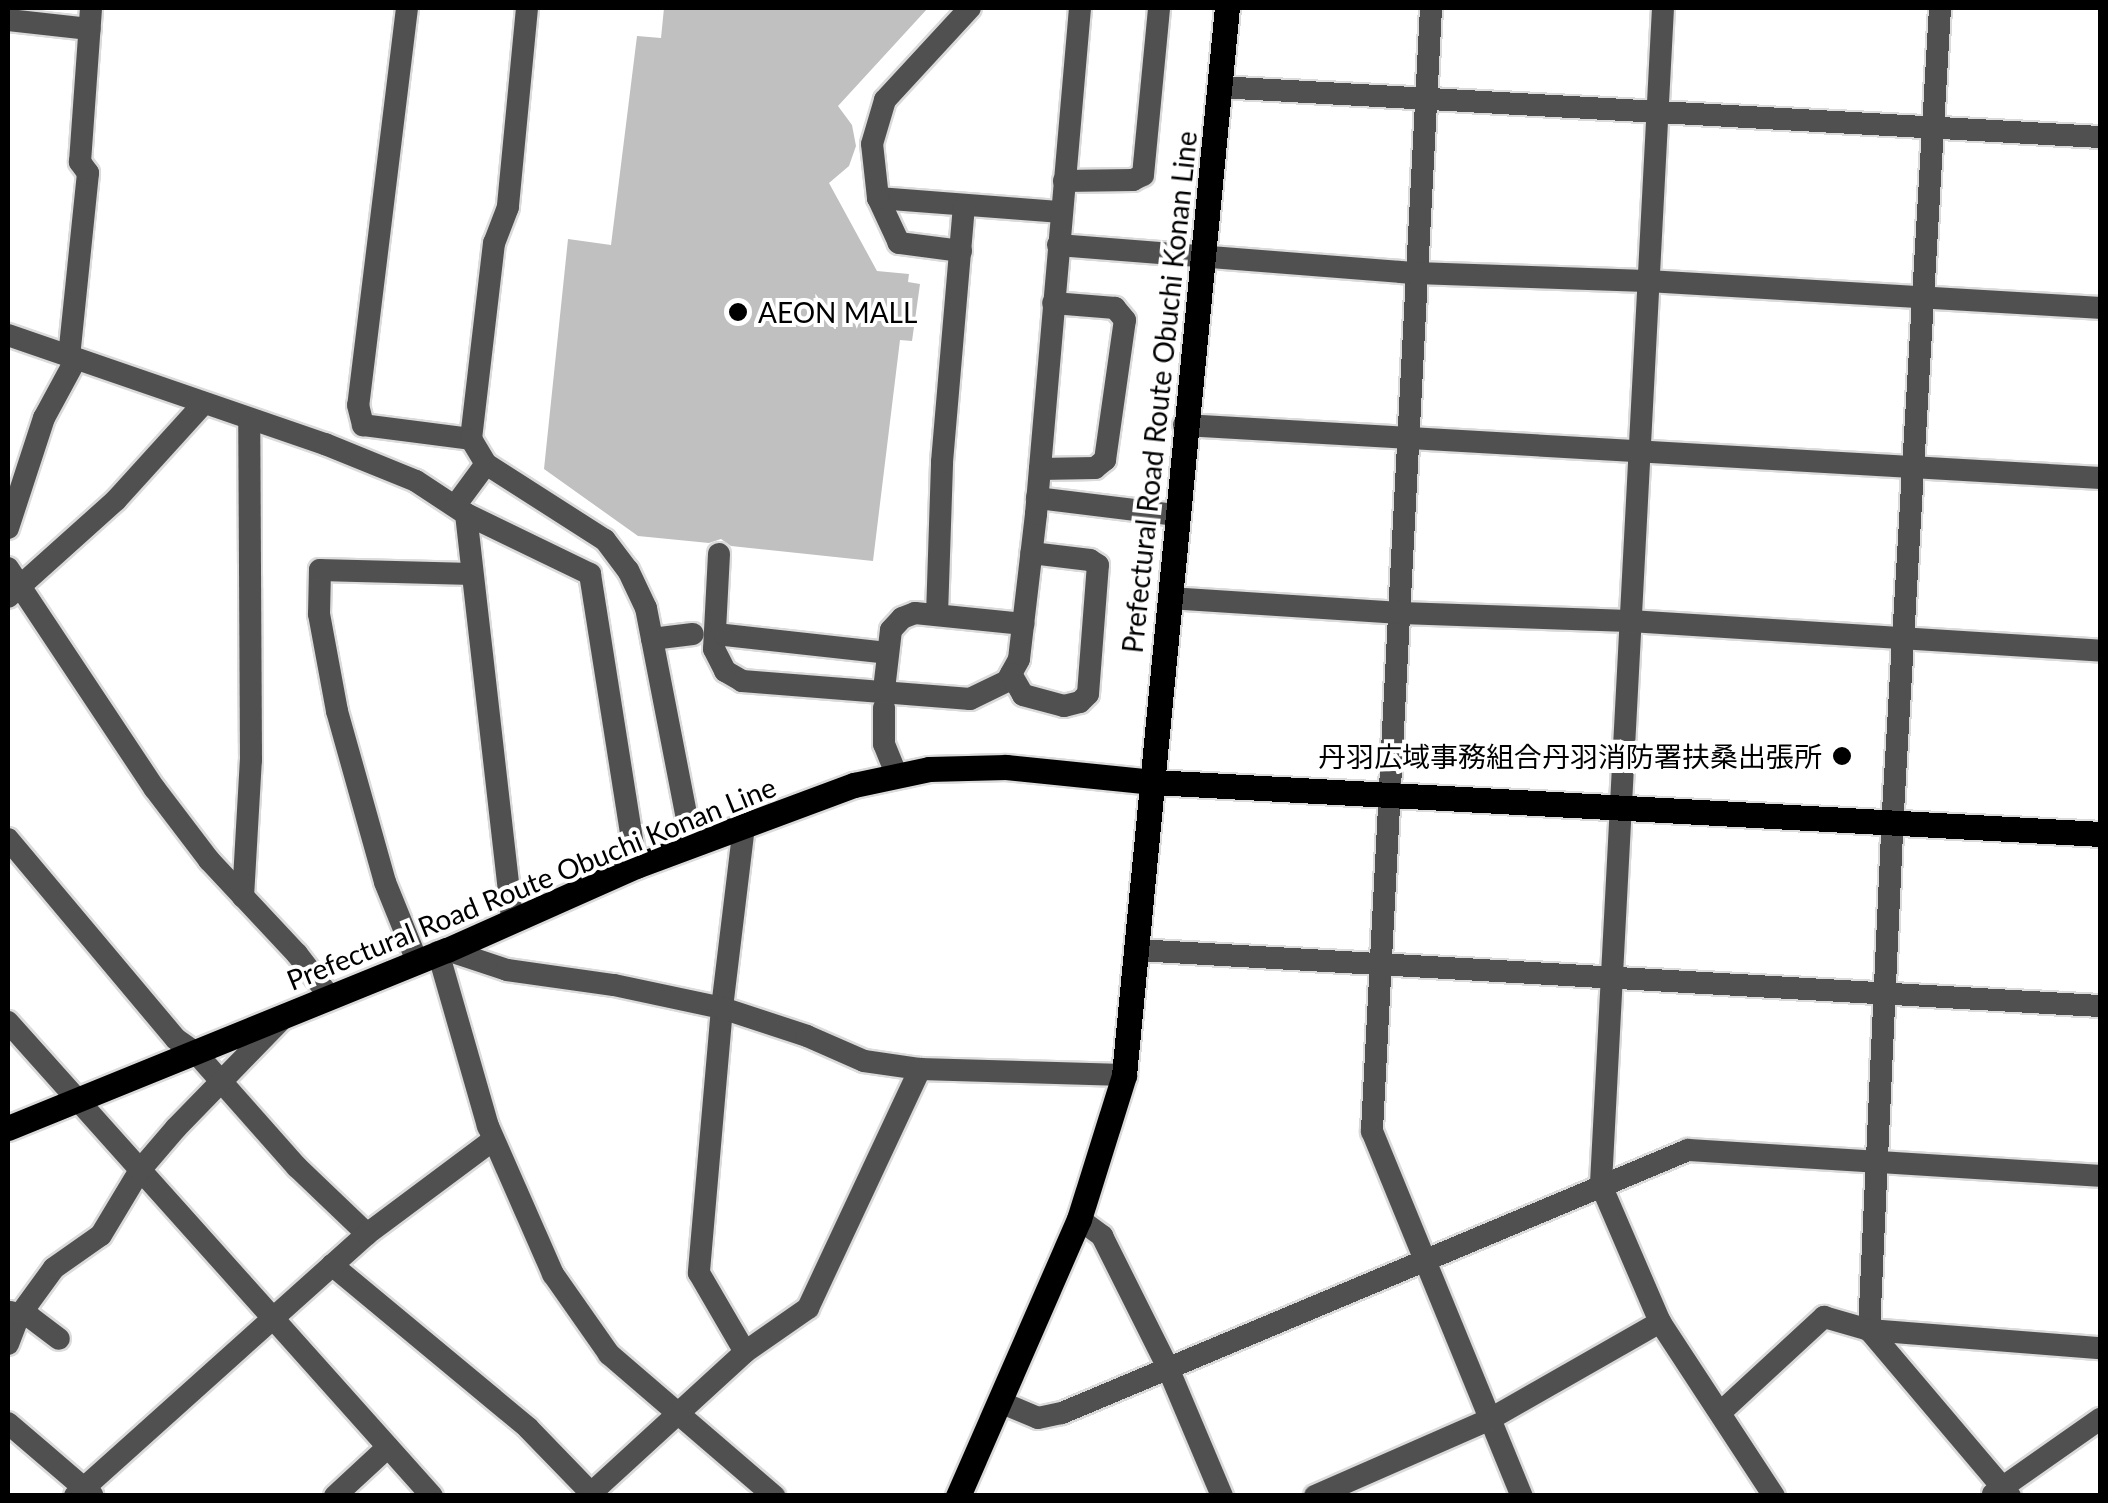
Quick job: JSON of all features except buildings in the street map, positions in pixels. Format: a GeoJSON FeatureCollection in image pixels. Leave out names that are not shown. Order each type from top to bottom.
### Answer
{"type":"FeatureCollection","features":[{"type":"Feature","properties":{"kind":"main road","name":"Prefectural Road Route Obuchi Konan Line"},"geometry":{"type":"LineString","coordinates":[[1153,782],[1184,425],[1227,8]]}},
{"type":"Feature","properties":{"kind":"main road","name":"Prefectural Road Route Obuchi Konan Line"},"geometry":{"type":"LineString","coordinates":[[8,1128],[434,954],[636,866],[854,785],[929,769],[1006,766],[1153,782],[2100,834]]}},
{"type":"Feature","properties":{"kind":"main road"},"geometry":{"type":"LineString","coordinates":[[958,1496],[1080,1219],[1124,1075],[1153,782]]}},
{"type":"Feature","properties":{"kind":"street"},"geometry":{"type":"LineString","coordinates":[[407,8],[358,405],[364,425],[471,439]]}},
{"type":"Feature","properties":{"kind":"street"},"geometry":{"type":"LineString","coordinates":[[526,8],[508,207],[494,243],[471,439],[486,464],[604,540],[628,570],[646,608],[692,845]]}},
{"type":"Feature","properties":{"kind":"street"},"geometry":{"type":"LineString","coordinates":[[962,251],[899,244],[878,198],[872,144],[884,100],[970,8]]}},
{"type":"Feature","properties":{"kind":"street"},"geometry":{"type":"LineString","coordinates":[[720,554],[714,649],[725,671],[742,681],[970,699],[1007,681],[1019,659],[1032,554],[1080,8]]}},
{"type":"Feature","properties":{"kind":"street"},"geometry":{"type":"LineString","coordinates":[[1064,181],[1132,180],[1143,175],[1159,8]]}},
{"type":"Feature","properties":{"kind":"street"},"geometry":{"type":"LineString","coordinates":[[1431,8],[1372,1131],[1522,1496]]}},
{"type":"Feature","properties":{"kind":"street"},"geometry":{"type":"LineString","coordinates":[[1662,8],[1601,1185],[1660,1322],[1722,1411],[1774,1496]]}},
{"type":"Feature","properties":{"kind":"street"},"geometry":{"type":"LineString","coordinates":[[1940,8],[1868,1330],[2001,1492],[2100,1418]]}},
{"type":"Feature","properties":{"kind":"street"},"geometry":{"type":"LineString","coordinates":[[8,20],[90,18],[80,162],[88,173],[72,358],[44,418],[8,528]]}},
{"type":"Feature","properties":{"kind":"street"},"geometry":{"type":"LineString","coordinates":[[1219,87],[2100,137]]}},
{"type":"Feature","properties":{"kind":"street"},"geometry":{"type":"LineString","coordinates":[[878,198],[1061,212]]}},
{"type":"Feature","properties":{"kind":"street"},"geometry":{"type":"LineString","coordinates":[[937,615],[944,516],[942,462],[964,207]]}},
{"type":"Feature","properties":{"kind":"street"},"geometry":{"type":"LineString","coordinates":[[1058,245],[1416,272],[1646,281],[2100,308]]}},
{"type":"Feature","properties":{"kind":"street"},"geometry":{"type":"LineString","coordinates":[[1040,469],[1096,468],[1105,460],[1124,320],[1115,308],[1053,303]]}},
{"type":"Feature","properties":{"kind":"street"},"geometry":{"type":"LineString","coordinates":[[8,335],[416,481],[460,510],[590,574],[636,866]]}},
{"type":"Feature","properties":{"kind":"street"},"geometry":{"type":"LineString","coordinates":[[202,404],[116,500],[12,584],[154,788],[330,997]]}},
{"type":"Feature","properties":{"kind":"street"},"geometry":{"type":"LineString","coordinates":[[243,897],[251,760],[249,420]]}},
{"type":"Feature","properties":{"kind":"street"},"geometry":{"type":"LineString","coordinates":[[1184,425],[2100,478]]}},
{"type":"Feature","properties":{"kind":"street"},"geometry":{"type":"LineString","coordinates":[[486,464],[460,510],[512,920]]}},
{"type":"Feature","properties":{"kind":"street"},"geometry":{"type":"LineString","coordinates":[[1037,498],[1176,514]]}},
{"type":"Feature","properties":{"kind":"street"},"geometry":{"type":"LineString","coordinates":[[1011,674],[1023,695],[1064,706],[1080,702],[1088,694],[1098,565],[1090,560],[1032,554]]}},
{"type":"Feature","properties":{"kind":"street"},"geometry":{"type":"LineString","coordinates":[[471,574],[320,570],[319,614],[337,711],[385,882],[434,954],[493,1140],[552,1274],[609,1354],[774,1496]]}},
{"type":"Feature","properties":{"kind":"street"},"geometry":{"type":"LineString","coordinates":[[1169,598],[1401,613],[1629,620],[1906,642],[2100,652]]}},
{"type":"Feature","properties":{"kind":"street"},"geometry":{"type":"LineString","coordinates":[[885,680],[892,630],[902,618],[937,615],[1023,624]]}},
{"type":"Feature","properties":{"kind":"street"},"geometry":{"type":"LineString","coordinates":[[652,639],[694,634]]}},
{"type":"Feature","properties":{"kind":"street"},"geometry":{"type":"LineString","coordinates":[[725,636],[887,653]]}},
{"type":"Feature","properties":{"kind":"street"},"geometry":{"type":"LineString","coordinates":[[884,708],[884,744],[897,776]]}},
{"type":"Feature","properties":{"kind":"street"},"geometry":{"type":"LineString","coordinates":[[744,826],[722,1008],[699,1273],[745,1352]]}},
{"type":"Feature","properties":{"kind":"street"},"geometry":{"type":"LineString","coordinates":[[8,840],[176,1039],[196,1053],[320,1190],[368,1234]]}},
{"type":"Feature","properties":{"kind":"street"},"geometry":{"type":"LineString","coordinates":[[1136,950],[2100,1006]]}},
{"type":"Feature","properties":{"kind":"street"},"geometry":{"type":"LineString","coordinates":[[434,954],[722,1008],[807,1036],[864,1061],[920,1069],[1124,1075]]}},
{"type":"Feature","properties":{"kind":"street"},"geometry":{"type":"LineString","coordinates":[[8,1344],[14,1313],[54,1268],[101,1234],[140,1170],[284,1016]]}},
{"type":"Feature","properties":{"kind":"street"},"geometry":{"type":"LineString","coordinates":[[8,1022],[432,1496]]}},
{"type":"Feature","properties":{"kind":"street"},"geometry":{"type":"LineString","coordinates":[[332,1265],[494,1398],[590,1494],[745,1352],[808,1308],[920,1069]]}},
{"type":"Feature","properties":{"kind":"street"},"geometry":{"type":"LineString","coordinates":[[8,1423],[83,1493],[368,1234],[493,1140]]}},
{"type":"Feature","properties":{"kind":"street"},"geometry":{"type":"LineString","coordinates":[[1000,1402],[1038,1418],[1062,1413],[1688,1150],[2100,1176]]}},
{"type":"Feature","properties":{"kind":"street"},"geometry":{"type":"LineString","coordinates":[[1080,1219],[1102,1236],[1168,1368],[1222,1496]]}},
{"type":"Feature","properties":{"kind":"street"},"geometry":{"type":"LineString","coordinates":[[14,1313],[30,1317],[59,1339]]}},
{"type":"Feature","properties":{"kind":"street"},"geometry":{"type":"LineString","coordinates":[[1722,1411],[1824,1317],[1868,1330],[2100,1348]]}},
{"type":"Feature","properties":{"kind":"street"},"geometry":{"type":"LineString","coordinates":[[1316,1496],[1490,1419],[1660,1322]]}},
{"type":"Feature","properties":{"kind":"street"},"geometry":{"type":"LineString","coordinates":[[335,1496],[388,1447]]}},
{"type":"Feature","properties":{"kind":"place","name":"AEON MALL"},"geometry":{"type":"Point","coordinates":[738,312]}},
{"type":"Feature","properties":{"kind":"place","name":"丹羽広域事務組合丹羽消防署扶桑出張所"},"geometry":{"type":"Point","coordinates":[1842,756]}}]}
